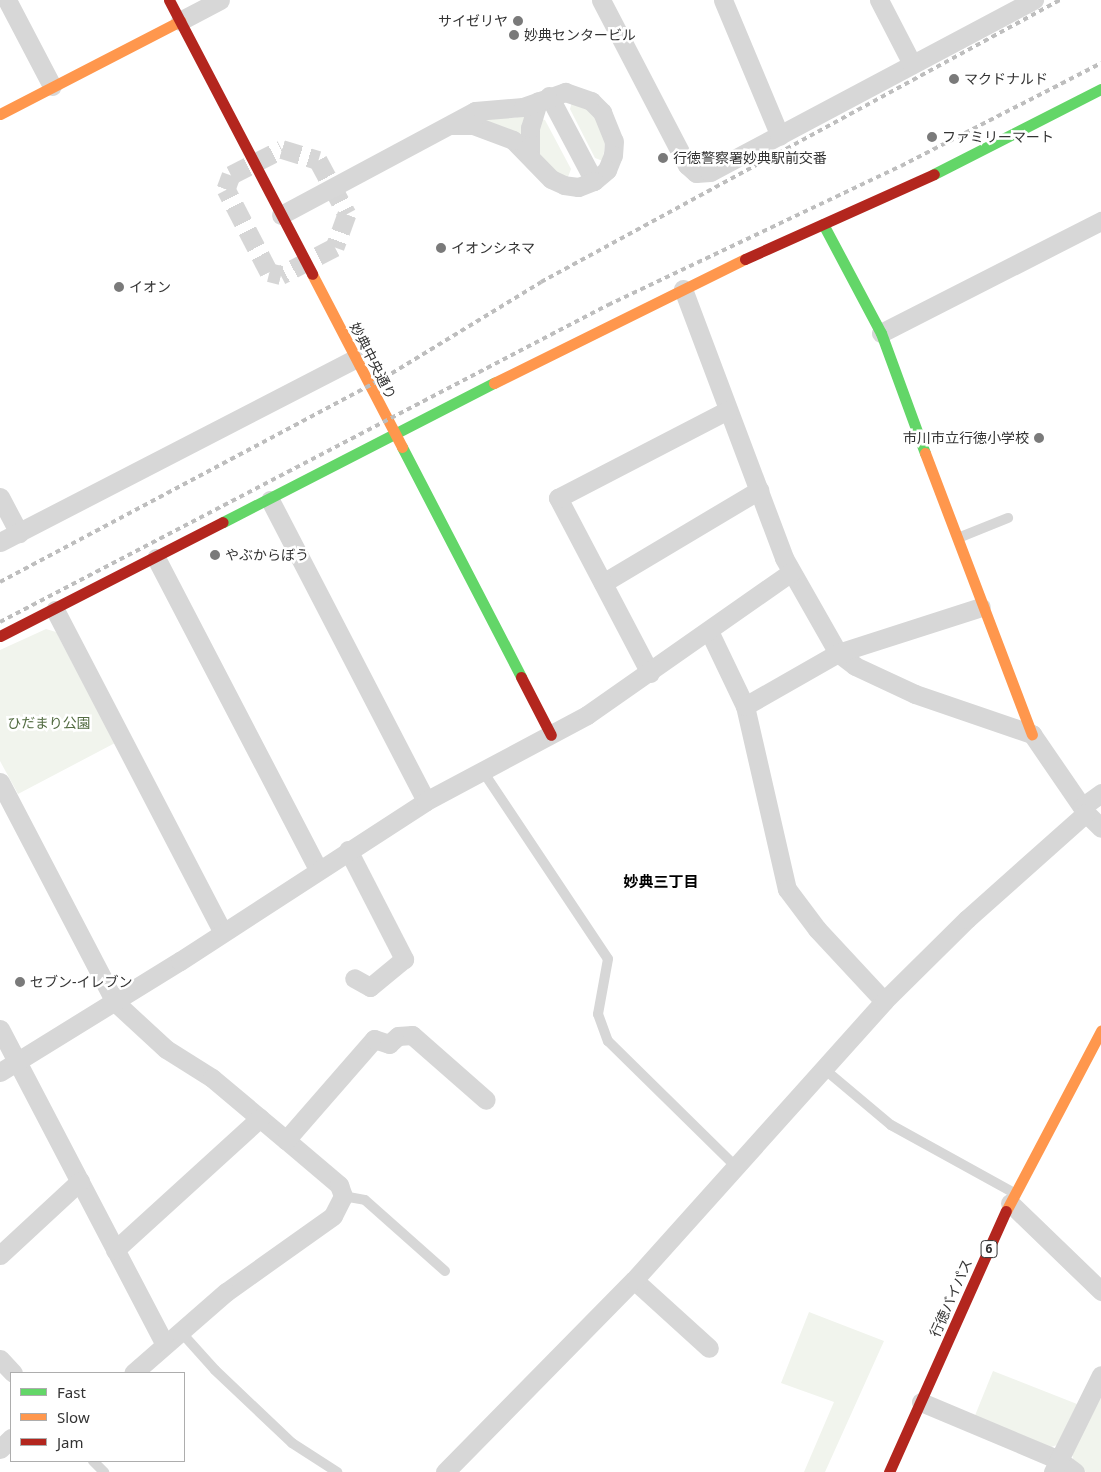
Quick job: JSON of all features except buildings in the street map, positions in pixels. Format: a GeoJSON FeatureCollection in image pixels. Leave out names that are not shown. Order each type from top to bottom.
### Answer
{"type":"FeatureCollection","features":[{"type":"Feature","properties":{"kind":"street"},"geometry":{"type":"LineString","coordinates":[[7,0],[52,86]]}},
{"type":"Feature","properties":{"kind":"street","name":"妙典中央通り"},"geometry":{"type":"LineString","coordinates":[[169,0],[551,736]]}},
{"type":"Feature","properties":{"kind":"street"},"geometry":{"type":"LineString","coordinates":[[0,114],[220,0]]}},
{"type":"Feature","properties":{"kind":"street"},"geometry":{"type":"LineString","coordinates":[[600,0],[687,165],[696,173],[710,172],[780,136],[1029,1]]}},
{"type":"Feature","properties":{"kind":"street"},"geometry":{"type":"LineString","coordinates":[[723,0],[780,136]]}},
{"type":"Feature","properties":{"kind":"street"},"geometry":{"type":"LineString","coordinates":[[879,0],[912,64]]}},
{"type":"Feature","properties":{"kind":"street"},"geometry":{"type":"LineString","coordinates":[[0,636],[55,610],[394,435],[683,289],[960,162],[1101,90]]}},
{"type":"Feature","properties":{"kind":"street"},"geometry":{"type":"LineString","coordinates":[[281,215],[475,111],[523,108],[565,92],[591,101],[610,124],[614,141],[613,155],[607,170],[594,181],[578,187],[564,185],[551,179],[514,140],[496,131],[473,125],[451,125]]}},
{"type":"Feature","properties":{"kind":"street"},"geometry":{"type":"LineString","coordinates":[[530,155],[530,128],[544,99]]}},
{"type":"Feature","properties":{"kind":"street"},"geometry":{"type":"LineString","coordinates":[[544,99],[594,181]]}},
{"type":"Feature","properties":{"kind":"street"},"geometry":{"type":"LineString","coordinates":[[881,333],[1101,221]]}},
{"type":"Feature","properties":{"kind":"street"},"geometry":{"type":"LineString","coordinates":[[823,224],[881,333],[982,607],[1032,734],[1084,810],[1101,828]]}},
{"type":"Feature","properties":{"kind":"street"},"geometry":{"type":"LineString","coordinates":[[683,289],[791,572],[838,653],[855,666],[915,694],[1032,734]]}},
{"type":"Feature","properties":{"kind":"street"},"geometry":{"type":"LineString","coordinates":[[0,542],[355,359]]}},
{"type":"Feature","properties":{"kind":"street"},"geometry":{"type":"LineString","coordinates":[[650,673],[558,498],[728,410]]}},
{"type":"Feature","properties":{"kind":"street"},"geometry":{"type":"LineString","coordinates":[[603,583],[759,490]]}},
{"type":"Feature","properties":{"kind":"street"},"geometry":{"type":"LineString","coordinates":[[0,497],[18,533]]}},
{"type":"Feature","properties":{"kind":"street"},"geometry":{"type":"LineString","coordinates":[[270,500],[426,801]]}},
{"type":"Feature","properties":{"kind":"street"},"geometry":{"type":"LineString","coordinates":[[156,558],[318,869]]}},
{"type":"Feature","properties":{"kind":"street"},"geometry":{"type":"LineString","coordinates":[[0,1072],[115,1002],[222,931],[426,801],[482,770],[551,736],[650,673],[791,572]]}},
{"type":"Feature","properties":{"kind":"street"},"geometry":{"type":"LineString","coordinates":[[745,706],[838,653],[982,607]]}},
{"type":"Feature","properties":{"kind":"street"},"geometry":{"type":"LineString","coordinates":[[55,610],[222,931]]}},
{"type":"Feature","properties":{"kind":"street"},"geometry":{"type":"LineString","coordinates":[[709,631],[745,706],[787,889],[817,929],[884,1001]]}},
{"type":"Feature","properties":{"kind":"street"},"geometry":{"type":"LineString","coordinates":[[0,782],[115,1002],[166,1049],[212,1078],[339,1185],[343,1196],[332,1216],[226,1292],[134,1372]]}},
{"type":"Feature","properties":{"kind":"street"},"geometry":{"type":"LineString","coordinates":[[445,1472],[634,1280],[884,1001],[967,919],[1101,793]]}},
{"type":"Feature","properties":{"kind":"street"},"geometry":{"type":"LineString","coordinates":[[348,850],[404,959],[370,987],[354,978]]}},
{"type":"Feature","properties":{"kind":"street"},"geometry":{"type":"LineString","coordinates":[[0,1029],[165,1344]]}},
{"type":"Feature","properties":{"kind":"street","name":"行徳バイパス"},"geometry":{"type":"LineString","coordinates":[[889,1472],[1012,1198],[1101,1031]]}},
{"type":"Feature","properties":{"kind":"street"},"geometry":{"type":"LineString","coordinates":[[286,1140],[374,1039],[389,1044],[398,1036],[412,1035],[486,1100]]}},
{"type":"Feature","properties":{"kind":"street"},"geometry":{"type":"LineString","coordinates":[[115,1250],[260,1118]]}},
{"type":"Feature","properties":{"kind":"street"},"geometry":{"type":"LineString","coordinates":[[0,1255],[80,1181]]}},
{"type":"Feature","properties":{"kind":"street"},"geometry":{"type":"LineString","coordinates":[[1012,1198],[1101,1291]]}},
{"type":"Feature","properties":{"kind":"street"},"geometry":{"type":"LineString","coordinates":[[634,1280],[709,1348]]}},
{"type":"Feature","properties":{"kind":"street"},"geometry":{"type":"LineString","coordinates":[[0,1359],[12,1372]]}},
{"type":"Feature","properties":{"kind":"street"},"geometry":{"type":"LineString","coordinates":[[1056,1466],[1101,1376]]}},
{"type":"Feature","properties":{"kind":"street"},"geometry":{"type":"LineString","coordinates":[[921,1402],[1056,1466],[1075,1472]]}},
{"type":"Feature","properties":{"kind":"street"},"geometry":{"type":"LineString","coordinates":[[0,1449],[10,1439]]}},
{"type":"Feature","properties":{"kind":"lane"},"geometry":{"type":"LineString","coordinates":[[957,539],[1008,518]]}},
{"type":"Feature","properties":{"kind":"lane"},"geometry":{"type":"LineString","coordinates":[[482,770],[608,959],[598,1014],[608,1041],[735,1166]]}},
{"type":"Feature","properties":{"kind":"lane"},"geometry":{"type":"LineString","coordinates":[[823,1068],[891,1125],[1012,1198]]}},
{"type":"Feature","properties":{"kind":"lane"},"geometry":{"type":"LineString","coordinates":[[343,1196],[365,1200],[445,1270]]}},
{"type":"Feature","properties":{"kind":"lane"},"geometry":{"type":"LineString","coordinates":[[180,1331],[215,1370],[292,1443],[337,1472]]}},
{"type":"Feature","properties":{"kind":"lane"},"geometry":{"type":"LineString","coordinates":[[94,1462],[104,1472]]}},
{"type":"Feature","properties":{"kind":"green space"},"geometry":{"type":"Polygon","coordinates":[[[572,102],[592,110],[606,132],[603,161],[595,158],[570,109],[572,102]]]}},
{"type":"Feature","properties":{"kind":"green space"},"geometry":{"type":"Polygon","coordinates":[[[528,114],[524,140],[477,118],[514,118],[528,114]]]}},
{"type":"Feature","properties":{"kind":"green space"},"geometry":{"type":"Polygon","coordinates":[[[537,118],[545,120],[571,169],[568,177],[557,174],[539,157],[537,118]]]}},
{"type":"Feature","properties":{"kind":"green space","name":"ひだまり公園"},"geometry":{"type":"Polygon","coordinates":[[[46,629],[56,632],[115,743],[18,794],[0,761],[0,650],[46,629]]]}},
{"type":"Feature","properties":{"kind":"green space"},"geometry":{"type":"Polygon","coordinates":[[[809,1312],[884,1341],[825,1472],[804,1472],[834,1402],[781,1383],[809,1312]]]}},
{"type":"Feature","properties":{"kind":"green space"},"geometry":{"type":"Polygon","coordinates":[[[993,1371],[1077,1404],[1057,1445],[1048,1448],[974,1418],[993,1371]]]}},
{"type":"Feature","properties":{"kind":"green space"},"geometry":{"type":"Polygon","coordinates":[[[1101,1397],[1101,1472],[1086,1472],[1074,1463],[1072,1454],[1101,1397]]]}},
{"type":"Feature","properties":{"kind":"tunnel"},"geometry":{"type":"LineString","coordinates":[[282,149],[318,160],[347,214],[335,247],[281,275],[269,272],[226,189],[231,175],[282,149]]}},
{"type":"Feature","properties":{"kind":"railway"},"geometry":{"type":"LineString","coordinates":[[0,582],[384,378],[541,282],[1060,0]]}},
{"type":"Feature","properties":{"kind":"railway"},"geometry":{"type":"LineString","coordinates":[[0,622],[608,305],[901,166],[1101,63]]}},
{"type":"Feature","properties":{"kind":"traffic: fast"},"geometry":{"type":"LineString","coordinates":[[934,174],[1101,89]]}},
{"type":"Feature","properties":{"kind":"traffic: fast"},"geometry":{"type":"LineString","coordinates":[[823,224],[881,333],[925,453]]}},
{"type":"Feature","properties":{"kind":"traffic: fast"},"geometry":{"type":"LineString","coordinates":[[223,522],[494,383]]}},
{"type":"Feature","properties":{"kind":"traffic: fast"},"geometry":{"type":"LineString","coordinates":[[402,447],[521,677]]}},
{"type":"Feature","properties":{"kind":"traffic: slow"},"geometry":{"type":"LineString","coordinates":[[0,114],[180,21]]}},
{"type":"Feature","properties":{"kind":"traffic: slow"},"geometry":{"type":"LineString","coordinates":[[494,383],[745,259]]}},
{"type":"Feature","properties":{"kind":"traffic: slow"},"geometry":{"type":"LineString","coordinates":[[312,274],[402,447]]}},
{"type":"Feature","properties":{"kind":"traffic: slow"},"geometry":{"type":"LineString","coordinates":[[925,453],[1032,734]]}},
{"type":"Feature","properties":{"kind":"traffic: slow"},"geometry":{"type":"LineString","coordinates":[[1006,1211],[1101,1031]]}},
{"type":"Feature","properties":{"kind":"traffic: jam"},"geometry":{"type":"LineString","coordinates":[[169,0],[312,274]]}},
{"type":"Feature","properties":{"kind":"traffic: jam"},"geometry":{"type":"LineString","coordinates":[[745,259],[934,174]]}},
{"type":"Feature","properties":{"kind":"traffic: jam"},"geometry":{"type":"LineString","coordinates":[[0,636],[223,522]]}},
{"type":"Feature","properties":{"kind":"traffic: jam"},"geometry":{"type":"LineString","coordinates":[[521,677],[551,735]]}},
{"type":"Feature","properties":{"kind":"traffic: jam"},"geometry":{"type":"LineString","coordinates":[[889,1472],[1006,1211]]}},
{"type":"Feature","properties":{"kind":"place","name":"サイゼリヤ"},"geometry":{"type":"Point","coordinates":[518,21]}},
{"type":"Feature","properties":{"kind":"place","name":"妙典センタービル"},"geometry":{"type":"Point","coordinates":[514,35]}},
{"type":"Feature","properties":{"kind":"place","name":"マクドナルド"},"geometry":{"type":"Point","coordinates":[954,79]}},
{"type":"Feature","properties":{"kind":"place","name":"ファミリーマート"},"geometry":{"type":"Point","coordinates":[932,137]}},
{"type":"Feature","properties":{"kind":"place","name":"行徳警察署妙典駅前交番"},"geometry":{"type":"Point","coordinates":[663,158]}},
{"type":"Feature","properties":{"kind":"place","name":"イオンシネマ"},"geometry":{"type":"Point","coordinates":[441,248]}},
{"type":"Feature","properties":{"kind":"place","name":"イオン"},"geometry":{"type":"Point","coordinates":[119,287]}},
{"type":"Feature","properties":{"kind":"place","name":"市川市立行徳小学校"},"geometry":{"type":"Point","coordinates":[1039,438]}},
{"type":"Feature","properties":{"kind":"place","name":"やぶからぼう"},"geometry":{"type":"Point","coordinates":[215,555]}},
{"type":"Feature","properties":{"kind":"place","name":"セブン-イレブン"},"geometry":{"type":"Point","coordinates":[20,982]}},
{"type":"Feature","properties":{"kind":"district","name":"妙典三丁目"},"geometry":{"type":"Point","coordinates":[661,882]}}]}
